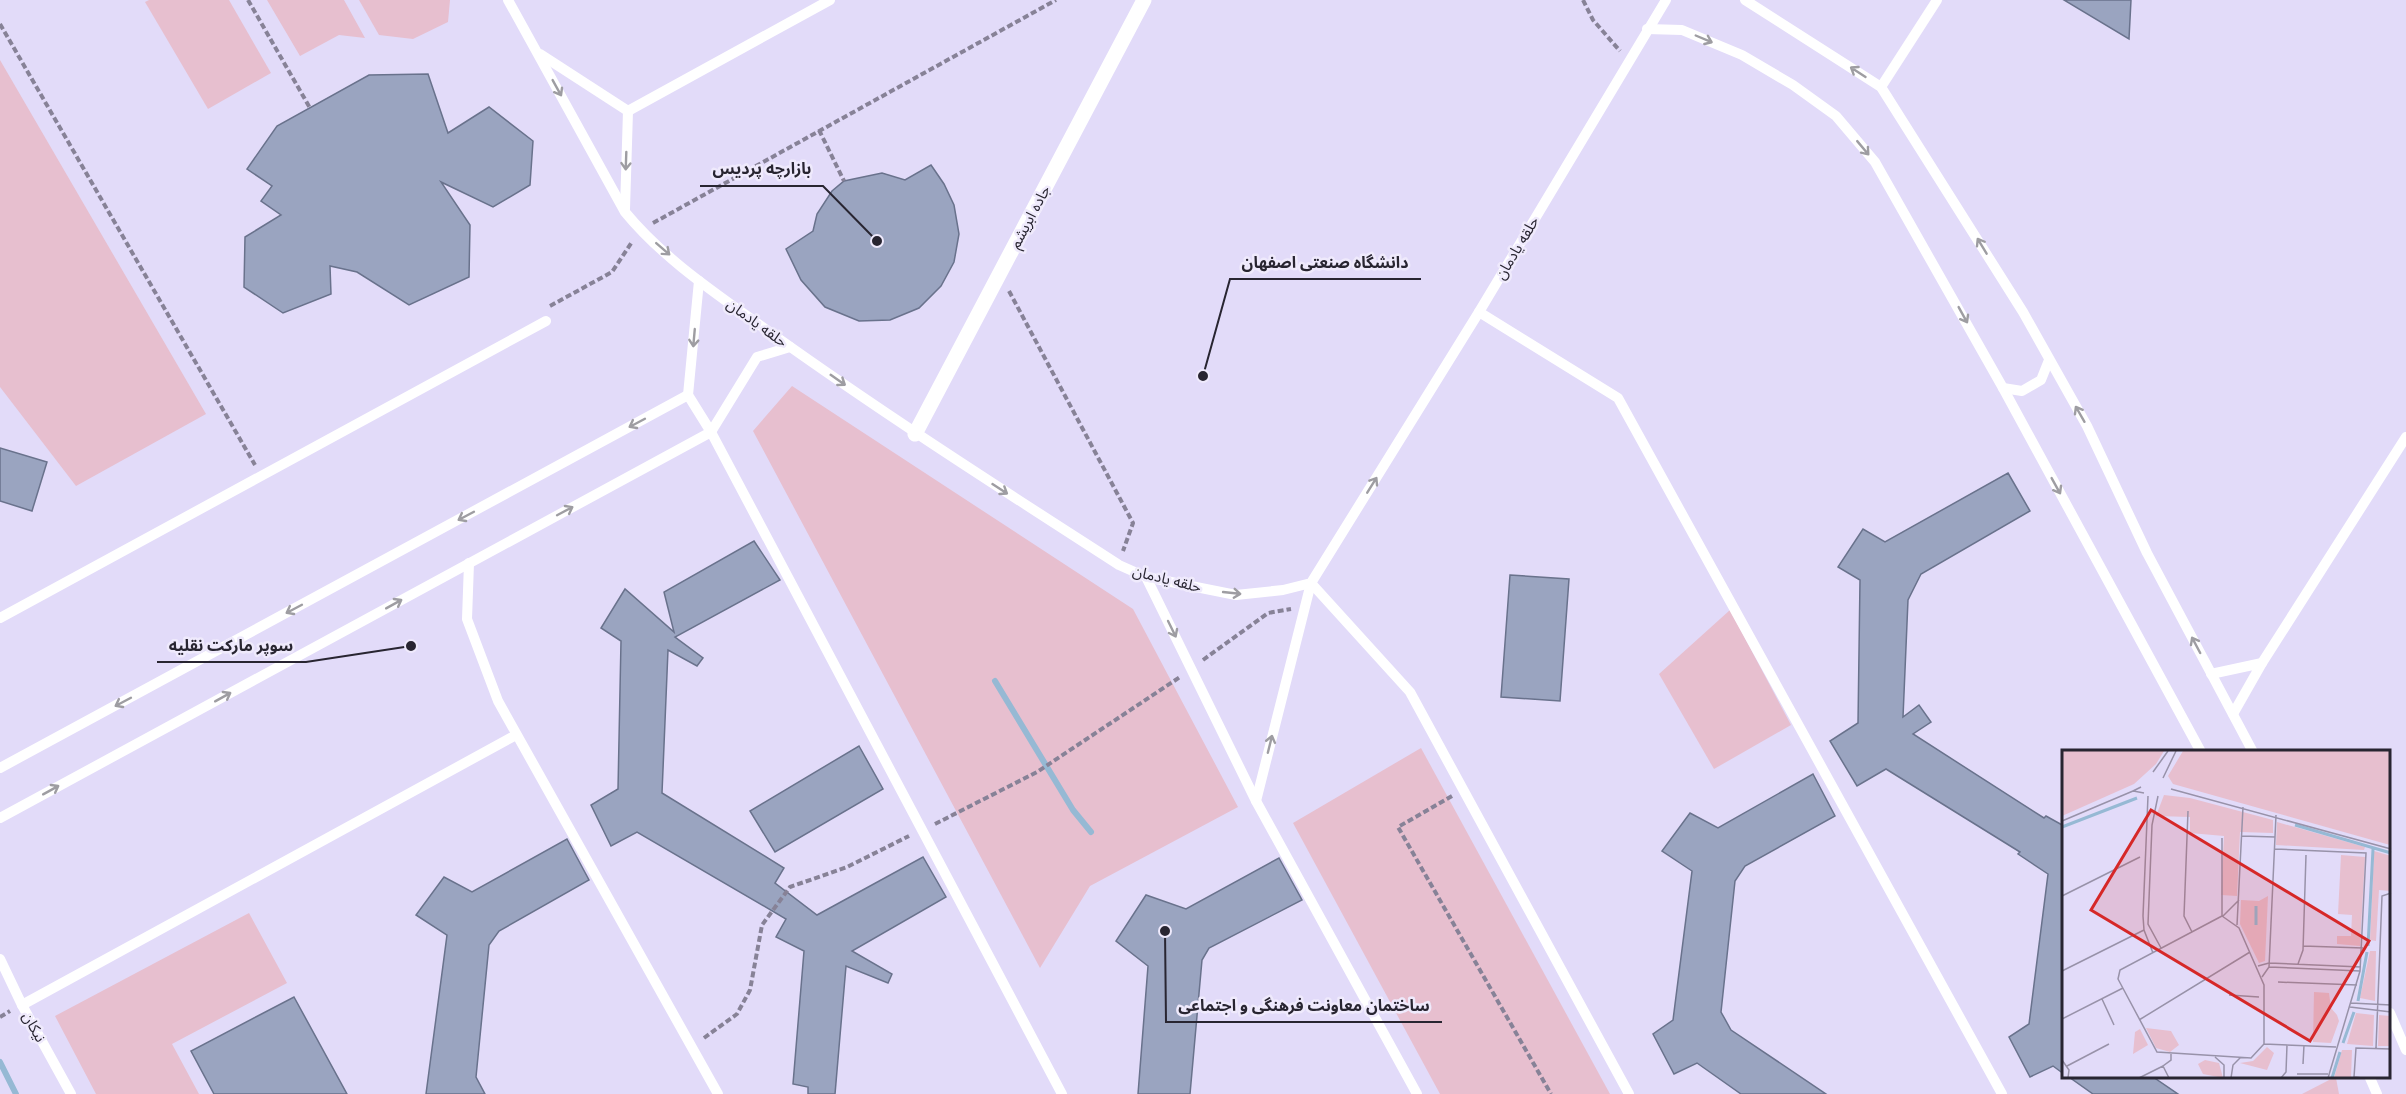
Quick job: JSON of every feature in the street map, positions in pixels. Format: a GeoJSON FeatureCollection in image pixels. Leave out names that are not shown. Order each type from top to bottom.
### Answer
{"type":"FeatureCollection","features":[{"type":"Feature","properties":{"kind":"street","name":"جاده ابریشم"},"geometry":{"type":"LineString","coordinates":[[915,434],[1144,0]]}},
{"type":"Feature","properties":{"kind":"lane","name":"حلقه یادمان"},"geometry":{"type":"LineString","coordinates":[[508,0],[625,212],[640,230],[699,281],[915,434],[1119,565],[1146,576],[1236,595],[1283,590],[1311,583],[1479,312],[1666,0]]}},
{"type":"Feature","properties":{"kind":"lane"},"geometry":{"type":"LineString","coordinates":[[628,111],[830,0]]}},
{"type":"Feature","properties":{"kind":"lane"},"geometry":{"type":"LineString","coordinates":[[1745,0],[1881,87],[1952,198],[2087,426],[2147,553],[2252,750]]}},
{"type":"Feature","properties":{"kind":"lane"},"geometry":{"type":"LineString","coordinates":[[1881,87],[1937,0]]}},
{"type":"Feature","properties":{"kind":"lane"},"geometry":{"type":"LineString","coordinates":[[1647,29],[1682,30],[1742,55],[1793,85],[1836,116],[1875,162],[2003,388],[2200,750]]}},
{"type":"Feature","properties":{"kind":"lane"},"geometry":{"type":"LineString","coordinates":[[537,52],[628,111]]}},
{"type":"Feature","properties":{"kind":"lane"},"geometry":{"type":"LineString","coordinates":[[625,212],[628,111]]}},
{"type":"Feature","properties":{"kind":"lane"},"geometry":{"type":"LineString","coordinates":[[699,281],[688,395],[711,432],[1062,1094]]}},
{"type":"Feature","properties":{"kind":"lane"},"geometry":{"type":"LineString","coordinates":[[1479,312],[1618,398],[2002,1094]]}},
{"type":"Feature","properties":{"kind":"lane"},"geometry":{"type":"LineString","coordinates":[[0,618],[546,321]]}},
{"type":"Feature","properties":{"kind":"lane"},"geometry":{"type":"LineString","coordinates":[[0,818],[711,432],[757,357],[790,347]]}},
{"type":"Feature","properties":{"kind":"lane"},"geometry":{"type":"LineString","coordinates":[[2003,388],[2022,391],[2041,380],[2049,360]]}},
{"type":"Feature","properties":{"kind":"lane"},"geometry":{"type":"LineString","coordinates":[[0,768],[688,395]]}},
{"type":"Feature","properties":{"kind":"lane"},"geometry":{"type":"LineString","coordinates":[[2233,714],[2262,663],[2406,437]]}},
{"type":"Feature","properties":{"kind":"lane"},"geometry":{"type":"LineString","coordinates":[[469,562],[467,619],[494,692],[718,1094]]}},
{"type":"Feature","properties":{"kind":"lane"},"geometry":{"type":"LineString","coordinates":[[1146,576],[1256,801],[1417,1094]]}},
{"type":"Feature","properties":{"kind":"lane"},"geometry":{"type":"LineString","coordinates":[[1311,583],[1410,692],[1629,1094]]}},
{"type":"Feature","properties":{"kind":"lane"},"geometry":{"type":"LineString","coordinates":[[1256,801],[1311,583]]}},
{"type":"Feature","properties":{"kind":"lane"},"geometry":{"type":"LineString","coordinates":[[2211,674],[2262,663]]}},
{"type":"Feature","properties":{"kind":"lane"},"geometry":{"type":"LineString","coordinates":[[22,1005],[516,735]]}},
{"type":"Feature","properties":{"kind":"lane","name":"نیکان"},"geometry":{"type":"LineString","coordinates":[[0,959],[22,1005],[71,1094]]}},
{"type":"Feature","properties":{"kind":"lane"},"geometry":{"type":"LineString","coordinates":[[2391,1015],[2406,1050]]}},
{"type":"Feature","properties":{"kind":"lane"},"geometry":{"type":"LineString","coordinates":[[2371,1079],[2377,1094]]}},
{"type":"Feature","properties":{"kind":"path"},"geometry":{"type":"LineString","coordinates":[[248,0],[310,108]]}},
{"type":"Feature","properties":{"kind":"path"},"geometry":{"type":"LineString","coordinates":[[546,321],[541,311],[612,272],[640,230],[1056,0]]}},
{"type":"Feature","properties":{"kind":"path"},"geometry":{"type":"LineString","coordinates":[[1583,0],[1593,20],[1629,60]]}},
{"type":"Feature","properties":{"kind":"path"},"geometry":{"type":"LineString","coordinates":[[0,24],[261,476]]}},
{"type":"Feature","properties":{"kind":"path"},"geometry":{"type":"LineString","coordinates":[[819,130],[844,181]]}},
{"type":"Feature","properties":{"kind":"path"},"geometry":{"type":"LineString","coordinates":[[1000,275],[1133,524],[1119,565]]}},
{"type":"Feature","properties":{"kind":"path"},"geometry":{"type":"LineString","coordinates":[[691,1046],[737,1014],[750,990],[762,925],[790,887],[847,867],[1037,772],[1075,747]]}},
{"type":"Feature","properties":{"kind":"path"},"geometry":{"type":"LineString","coordinates":[[1463,790],[1398,827],[1551,1094]]}},
{"type":"Feature","properties":{"kind":"shaded area"},"geometry":{"type":"Polygon","coordinates":[[[149,0],[229,0],[271,73],[208,109],[145,2],[149,0]]]}},
{"type":"Feature","properties":{"kind":"shaded area"},"geometry":{"type":"Polygon","coordinates":[[[267,0],[344,0],[365,38],[339,35],[300,56],[267,0]]]}},
{"type":"Feature","properties":{"kind":"shaded area"},"geometry":{"type":"Polygon","coordinates":[[[359,0],[450,0],[448,22],[413,39],[379,35],[359,0]]]}},
{"type":"Feature","properties":{"kind":"shaded area"},"geometry":{"type":"Polygon","coordinates":[[[0,60],[206,414],[76,486],[0,387],[0,60]]]}},
{"type":"Feature","properties":{"kind":"shaded area"},"geometry":{"type":"Polygon","coordinates":[[[792,386],[1133,609],[1238,807],[1090,886],[1040,968],[753,431],[792,386]]]}},
{"type":"Feature","properties":{"kind":"shaded area"},"geometry":{"type":"Polygon","coordinates":[[[1730,610],[1791,725],[1714,769],[1659,674],[1730,610]]]}},
{"type":"Feature","properties":{"kind":"shaded area"},"geometry":{"type":"Polygon","coordinates":[[[1421,748],[1610,1094],[1440,1094],[1293,823],[1421,748]]]}},
{"type":"Feature","properties":{"kind":"shaded area"},"geometry":{"type":"Polygon","coordinates":[[[249,913],[287,983],[172,1044],[199,1094],[96,1094],[55,1016],[249,913]]]}},
{"type":"Feature","properties":{"kind":"shaded area"},"geometry":{"type":"Polygon","coordinates":[[[2331,1079],[2336,1079],[2339,1094],[2302,1094],[2331,1079]]]}},
{"type":"Feature","properties":{"kind":"building"},"geometry":{"type":"Polygon","coordinates":[[[2064,0],[2131,0],[2129,39],[2064,0]]]}},
{"type":"Feature","properties":{"kind":"building"},"geometry":{"type":"Polygon","coordinates":[[[428,74],[448,133],[489,107],[533,141],[530,185],[493,207],[441,182],[470,225],[469,277],[409,305],[357,272],[330,266],[331,294],[283,313],[244,287],[245,237],[281,215],[261,201],[272,186],[247,169],[277,126],[369,75],[428,74]]]}},
{"type":"Feature","properties":{"kind":"building"},"geometry":{"type":"Polygon","coordinates":[[[931,165],[954,205],[959,234],[954,262],[941,286],[919,308],[890,320],[859,321],[825,307],[801,280],[786,249],[813,231],[817,214],[832,191],[844,181],[882,173],[905,180],[931,165]]]}},
{"type":"Feature","properties":{"kind":"building"},"geometry":{"type":"Polygon","coordinates":[[[0,448],[47,462],[32,511],[0,501],[0,448]]]}},
{"type":"Feature","properties":{"kind":"building"},"geometry":{"type":"Polygon","coordinates":[[[2008,473],[2030,511],[1921,574],[1908,600],[1903,717],[1919,705],[1931,722],[1913,734],[2044,818],[2046,816],[2062,825],[2062,1073],[2053,1066],[2030,1077],[2009,1037],[2029,1024],[2048,874],[2018,854],[2020,852],[1886,769],[1857,786],[1830,741],[1858,723],[1860,580],[1838,567],[1863,529],[1885,542],[2008,473]]]}},
{"type":"Feature","properties":{"kind":"building"},"geometry":{"type":"Polygon","coordinates":[[[754,541],[780,580],[675,637],[703,658],[697,666],[668,650],[662,793],[784,868],[775,883],[817,915],[923,857],[946,897],[852,951],[892,974],[888,983],[846,966],[835,1094],[808,1094],[808,1087],[793,1084],[804,951],[776,937],[786,919],[637,832],[611,846],[591,805],[618,789],[621,641],[601,628],[625,589],[674,632],[664,592],[754,541]]]}},
{"type":"Feature","properties":{"kind":"building"},"geometry":{"type":"Polygon","coordinates":[[[1510,575],[1569,579],[1560,701],[1501,697],[1510,575]]]}},
{"type":"Feature","properties":{"kind":"building"},"geometry":{"type":"Polygon","coordinates":[[[859,746],[883,789],[775,852],[750,811],[859,746]]]}},
{"type":"Feature","properties":{"kind":"building"},"geometry":{"type":"Polygon","coordinates":[[[1813,774],[1835,816],[1745,866],[1735,881],[1721,1012],[1731,1030],[1826,1094],[1741,1094],[1697,1063],[1674,1074],[1653,1034],[1673,1020],[1692,871],[1662,851],[1690,813],[1718,828],[1813,774]]]}},
{"type":"Feature","properties":{"kind":"building"},"geometry":{"type":"Polygon","coordinates":[[[567,839],[589,880],[499,931],[489,945],[476,1077],[485,1094],[426,1094],[447,935],[416,915],[444,877],[472,892],[567,839]]]}},
{"type":"Feature","properties":{"kind":"building"},"geometry":{"type":"Polygon","coordinates":[[[1279,858],[1302,900],[1209,948],[1202,960],[1190,1094],[1138,1094],[1148,966],[1116,941],[1146,895],[1186,909],[1279,858]]]}},
{"type":"Feature","properties":{"kind":"building"},"geometry":{"type":"Polygon","coordinates":[[[294,997],[347,1094],[214,1094],[191,1051],[294,997]]]}},
{"type":"Feature","properties":{"kind":"building"},"geometry":{"type":"Polygon","coordinates":[[[2072,1079],[2156,1079],[2178,1094],[2093,1094],[2072,1079]]]}},
{"type":"Feature","properties":{"kind":"waterway"},"geometry":{"type":"LineString","coordinates":[[995,681],[1073,810],[1091,832]]}},
{"type":"Feature","properties":{"kind":"waterway"},"geometry":{"type":"LineString","coordinates":[[0,1062],[16,1094]]}},
{"type":"Feature","properties":{"kind":"place","name":"بازارچه پردیس"},"geometry":{"type":"Point","coordinates":[877,241]}},
{"type":"Feature","properties":{"kind":"place","name":"دانشگاه صنعتی اصفهان"},"geometry":{"type":"Point","coordinates":[1203,376]}},
{"type":"Feature","properties":{"kind":"place","name":"سوپر مارکت نقلیه"},"geometry":{"type":"Point","coordinates":[411,646]}},
{"type":"Feature","properties":{"kind":"place","name":"ساختمان معاونت فرهنگی و اجتماعی"},"geometry":{"type":"Point","coordinates":[1165,931]}}]}
